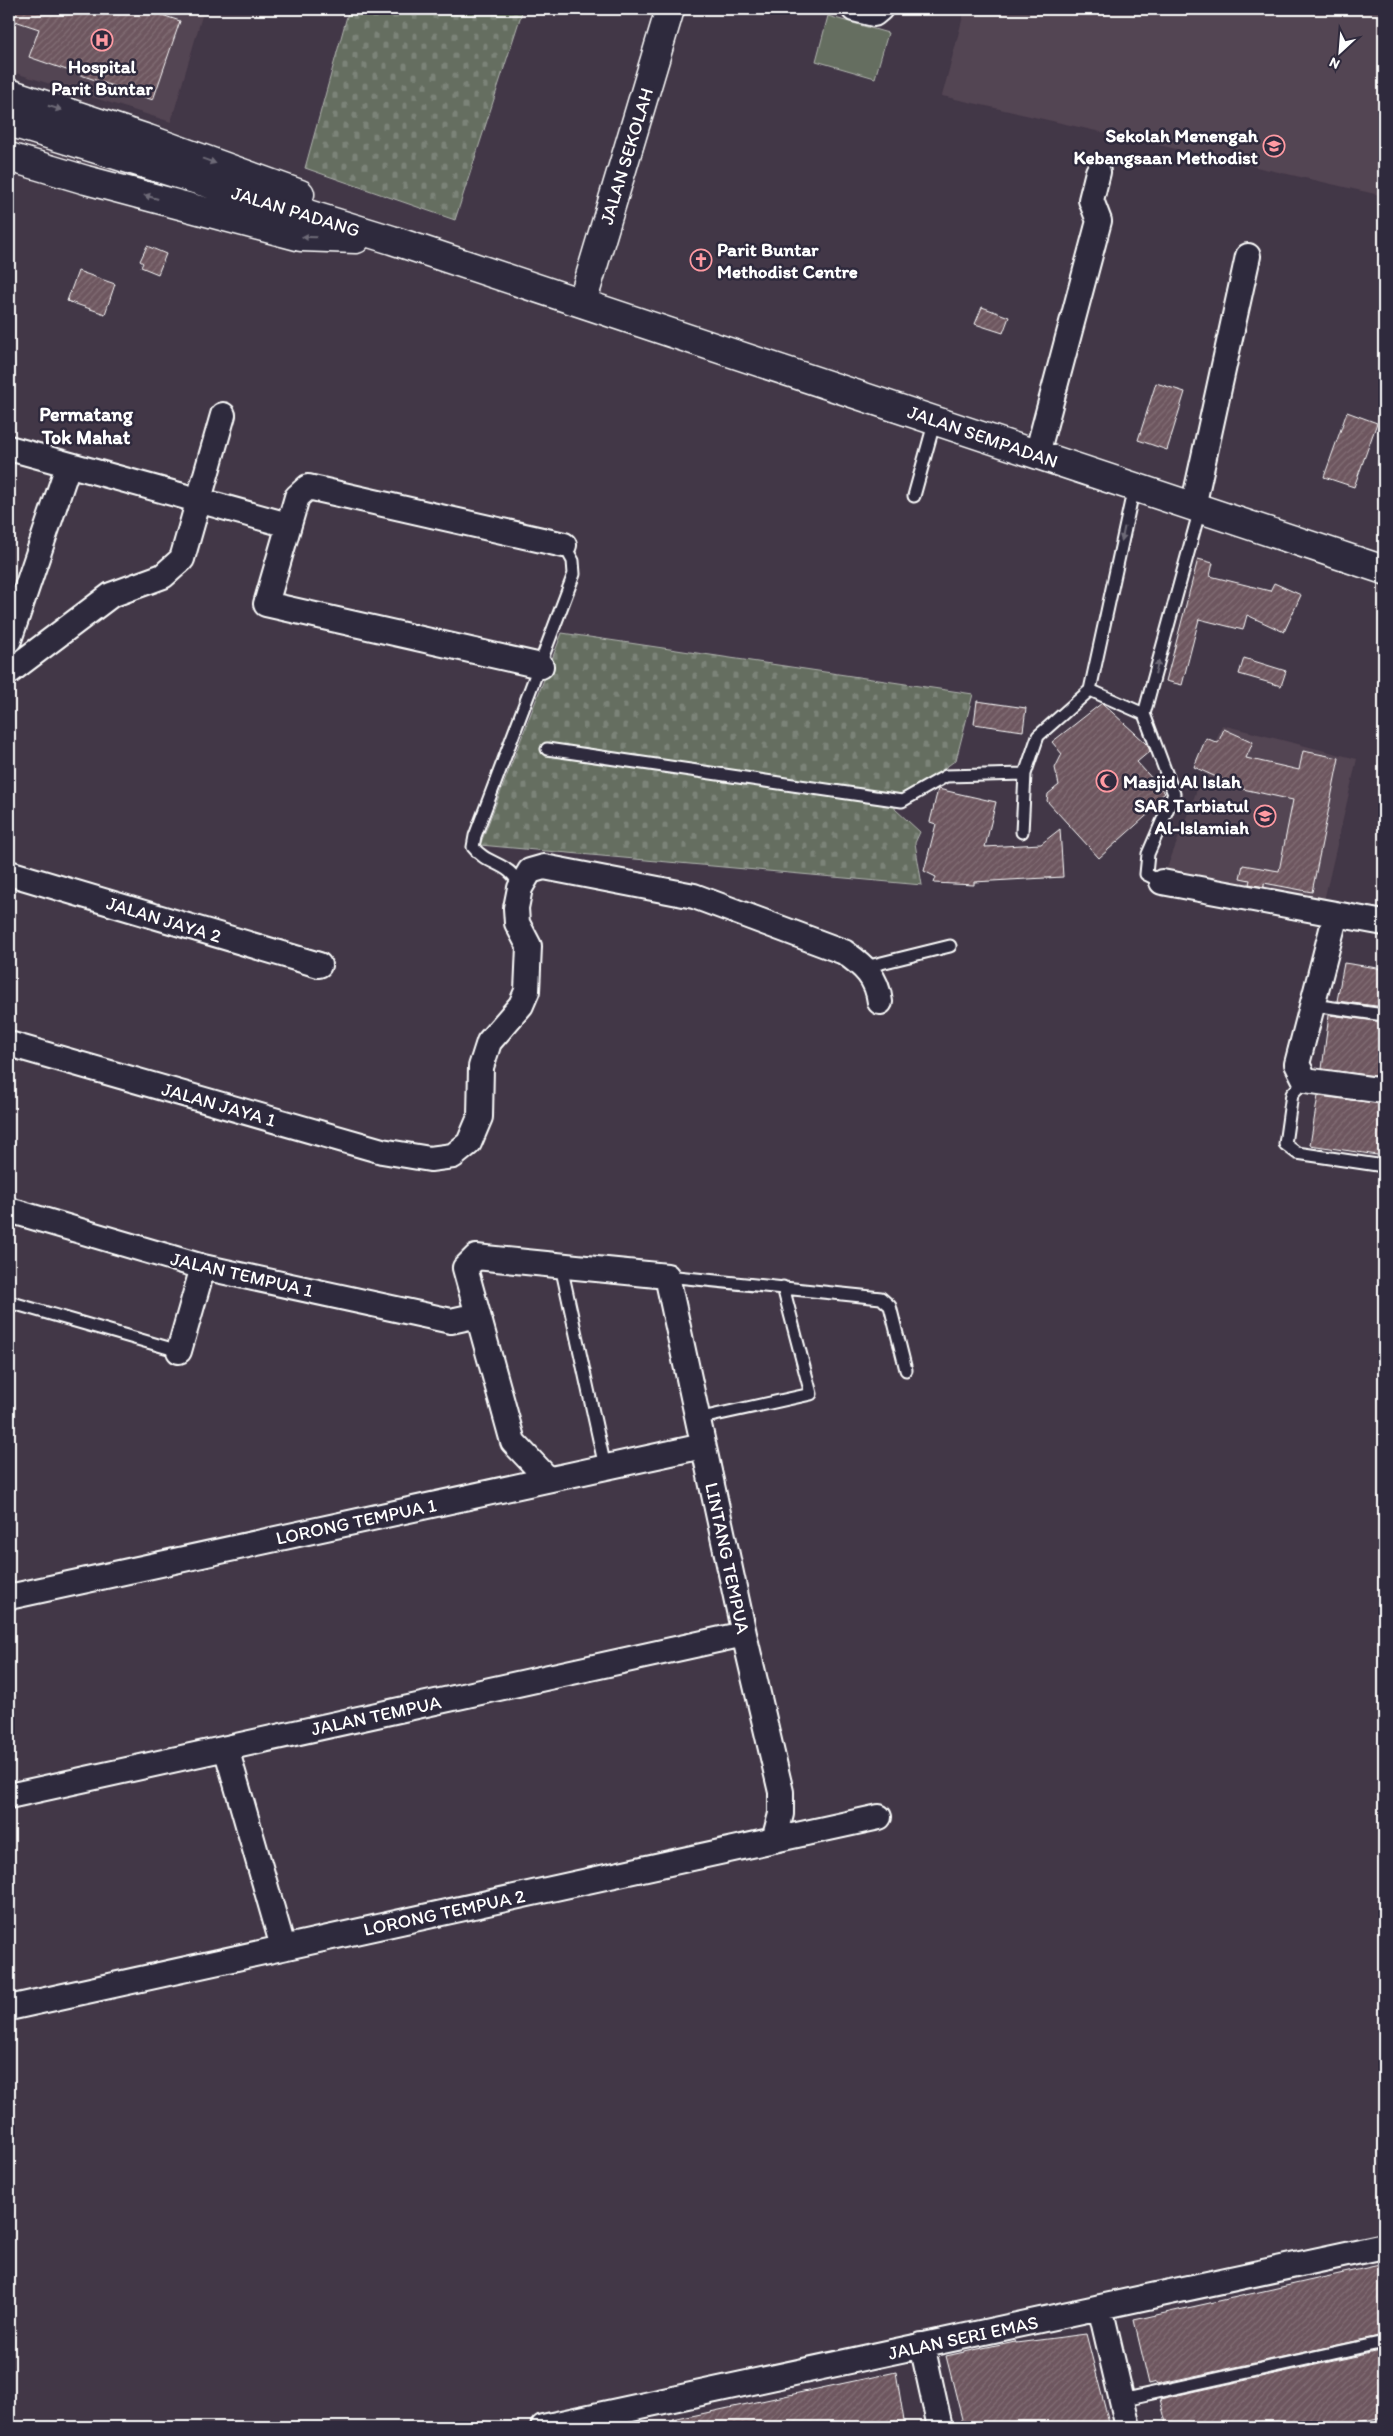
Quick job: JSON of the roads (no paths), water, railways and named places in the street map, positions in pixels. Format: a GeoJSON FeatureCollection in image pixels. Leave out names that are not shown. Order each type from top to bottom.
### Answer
{"type":"FeatureCollection","features":[{"type":"Feature","properties":{"kind":"street","name":"JALAN SEKOLAH"},"geometry":{"type":"LineString","coordinates":[[582,303],[670,9]]}},
{"type":"Feature","properties":{"kind":"street"},"geometry":{"type":"LineString","coordinates":[[854,9],[874,14],[880,9]]}},
{"type":"Feature","properties":{"kind":"street"},"geometry":{"type":"LineString","coordinates":[[9,93],[148,139],[327,204],[392,240]]}},
{"type":"Feature","properties":{"kind":"street","name":"JALAN PADANG"},"geometry":{"type":"LineString","coordinates":[[9,122],[392,240],[582,303]]}},
{"type":"Feature","properties":{"kind":"street"},"geometry":{"type":"LineString","coordinates":[[9,157],[86,180],[300,237],[392,240]]}},
{"type":"Feature","properties":{"kind":"street"},"geometry":{"type":"LineString","coordinates":[[1037,454],[1099,221],[1091,200],[1098,172]]}},
{"type":"Feature","properties":{"kind":"street"},"geometry":{"type":"LineString","coordinates":[[1197,508],[1248,256]]}},
{"type":"Feature","properties":{"kind":"street","name":"JALAN SEMPADAN"},"geometry":{"type":"LineString","coordinates":[[582,303],[1384,570]]}},
{"type":"Feature","properties":{"kind":"street"},"geometry":{"type":"LineString","coordinates":[[9,672],[111,595],[163,576],[182,559],[223,415]]}},
{"type":"Feature","properties":{"kind":"street"},"geometry":{"type":"LineString","coordinates":[[9,448],[68,466],[288,525]]}},
{"type":"Feature","properties":{"kind":"street"},"geometry":{"type":"LineString","coordinates":[[9,640],[68,466]]}},
{"type":"Feature","properties":{"kind":"street"},"geometry":{"type":"LineString","coordinates":[[541,666],[266,604],[297,496],[308,487],[564,545]]}},
{"type":"Feature","properties":{"kind":"street"},"geometry":{"type":"LineString","coordinates":[[520,888],[530,871],[544,867],[694,896],[844,952],[866,967],[878,988],[880,1002]]}},
{"type":"Feature","properties":{"kind":"street","name":"JALAN JAYA 2"},"geometry":{"type":"LineString","coordinates":[[9,873],[319,965]]}},
{"type":"Feature","properties":{"kind":"street"},"geometry":{"type":"LineString","coordinates":[[1162,882],[1384,923]]}},
{"type":"Feature","properties":{"kind":"street","name":"JALAN JAYA 1"},"geometry":{"type":"LineString","coordinates":[[9,1044],[382,1151],[430,1159],[452,1156],[469,1143],[480,1116],[481,1067],[489,1042],[521,1005],[527,990],[529,946],[518,924],[516,908],[520,888]]}},
{"type":"Feature","properties":{"kind":"street"},"geometry":{"type":"LineString","coordinates":[[1336,914],[1296,1064],[1305,1080],[1384,1091]]}},
{"type":"Feature","properties":{"kind":"street","name":"JALAN TEMPUA 1"},"geometry":{"type":"LineString","coordinates":[[9,1210],[203,1267],[451,1321],[478,1315]]}},
{"type":"Feature","properties":{"kind":"street"},"geometry":{"type":"LineString","coordinates":[[548,1479],[513,1442],[465,1268],[476,1257],[667,1276]]}},
{"type":"Feature","properties":{"kind":"street"},"geometry":{"type":"LineString","coordinates":[[179,1351],[203,1267]]}},
{"type":"Feature","properties":{"kind":"street","name":"LINTANG TEMPUA"},"geometry":{"type":"LineString","coordinates":[[667,1276],[744,1634],[781,1792],[781,1814],[774,1840]]}},
{"type":"Feature","properties":{"kind":"street","name":"LORONG TEMPUA 1"},"geometry":{"type":"LineString","coordinates":[[9,1597],[704,1446]]}},
{"type":"Feature","properties":{"kind":"street","name":"JALAN TEMPUA"},"geometry":{"type":"LineString","coordinates":[[9,1796],[744,1634]]}},
{"type":"Feature","properties":{"kind":"street"},"geometry":{"type":"LineString","coordinates":[[226,1748],[283,1947]]}},
{"type":"Feature","properties":{"kind":"street","name":"LORONG TEMPUA 2"},"geometry":{"type":"LineString","coordinates":[[9,2008],[879,1816]]}},
{"type":"Feature","properties":{"kind":"street","name":"JALAN SERI EMAS"},"geometry":{"type":"LineString","coordinates":[[542,2427],[1384,2246]]}},
{"type":"Feature","properties":{"kind":"street"},"geometry":{"type":"LineString","coordinates":[[1100,2307],[1128,2427]]}},
{"type":"Feature","properties":{"kind":"street"},"geometry":{"type":"LineString","coordinates":[[922,2346],[940,2427]]}},
{"type":"Feature","properties":{"kind":"lane"},"geometry":{"type":"LineString","coordinates":[[914,496],[935,420]]}},
{"type":"Feature","properties":{"kind":"lane"},"geometry":{"type":"LineString","coordinates":[[1022,832],[1025,774],[1038,736],[1090,690],[1134,487]]}},
{"type":"Feature","properties":{"kind":"lane"},"geometry":{"type":"LineString","coordinates":[[1162,882],[1146,874],[1148,854],[1174,794],[1144,714],[1197,508]]}},
{"type":"Feature","properties":{"kind":"lane"},"geometry":{"type":"LineString","coordinates":[[520,888],[516,877],[510,869],[478,854],[473,847],[475,836],[541,666],[574,574],[573,561],[564,545]]}},
{"type":"Feature","properties":{"kind":"lane"},"geometry":{"type":"LineString","coordinates":[[1090,690],[1144,714]]}},
{"type":"Feature","properties":{"kind":"lane"},"geometry":{"type":"LineString","coordinates":[[547,749],[902,801],[946,776],[1025,774]]}},
{"type":"Feature","properties":{"kind":"lane"},"geometry":{"type":"LineString","coordinates":[[866,967],[950,946]]}},
{"type":"Feature","properties":{"kind":"lane"},"geometry":{"type":"LineString","coordinates":[[1312,1005],[1384,1016]]}},
{"type":"Feature","properties":{"kind":"lane"},"geometry":{"type":"LineString","coordinates":[[1305,1080],[1292,1094],[1286,1144],[1297,1153],[1384,1166]]}},
{"type":"Feature","properties":{"kind":"lane"},"geometry":{"type":"LineString","coordinates":[[561,1266],[604,1467]]}},
{"type":"Feature","properties":{"kind":"lane"},"geometry":{"type":"LineString","coordinates":[[667,1276],[875,1296],[887,1301],[890,1306],[906,1370]]}},
{"type":"Feature","properties":{"kind":"lane"},"geometry":{"type":"LineString","coordinates":[[697,1419],[811,1394],[783,1286]]}},
{"type":"Feature","properties":{"kind":"lane"},"geometry":{"type":"LineString","coordinates":[[9,1302],[179,1351]]}},
{"type":"Feature","properties":{"kind":"lane"},"geometry":{"type":"LineString","coordinates":[[1121,2400],[1384,2342]]}},
{"type":"Feature","properties":{"kind":"place","name":"Hospital Parit Buntar"},"geometry":{"type":"Point","coordinates":[102,40]}},
{"type":"Feature","properties":{"kind":"place","name":"Sekolah Menengah Kebangsaan Methodist"},"geometry":{"type":"Point","coordinates":[1274,146]}},
{"type":"Feature","properties":{"kind":"place","name":"Parit Buntar Methodist Centre"},"geometry":{"type":"Point","coordinates":[701,260]}},
{"type":"Feature","properties":{"kind":"place","name":"Masjid Al Islah"},"geometry":{"type":"Point","coordinates":[1107,781]}},
{"type":"Feature","properties":{"kind":"place","name":"SAR Tarbiatul Al-Islamiah"},"geometry":{"type":"Point","coordinates":[1265,816]}},
{"type":"Feature","properties":{"kind":"district","name":"Permatang Tok Mahat"},"geometry":{"type":"Point","coordinates":[86,426]}}]}
